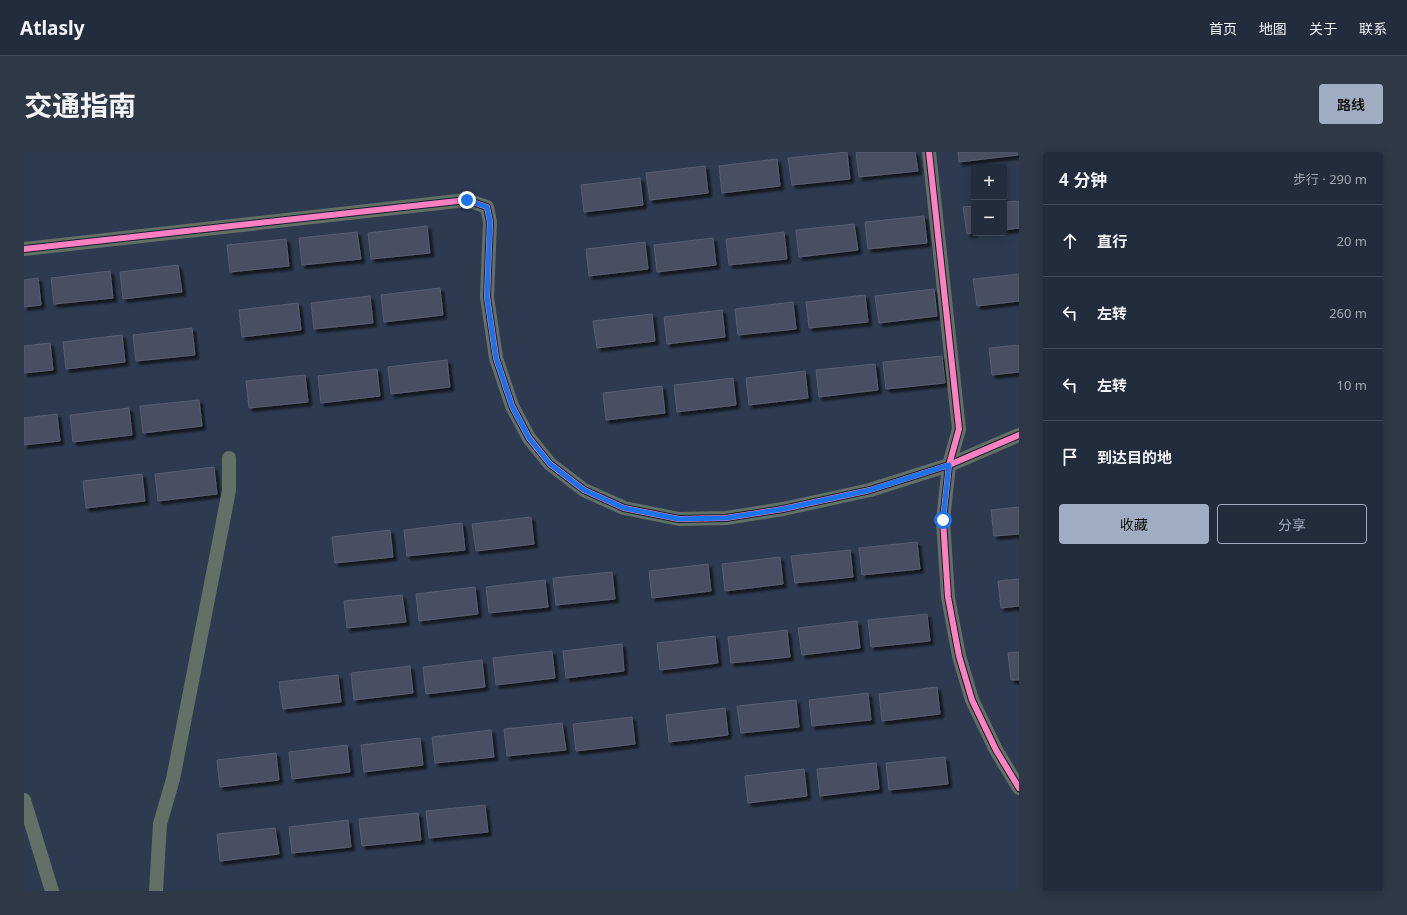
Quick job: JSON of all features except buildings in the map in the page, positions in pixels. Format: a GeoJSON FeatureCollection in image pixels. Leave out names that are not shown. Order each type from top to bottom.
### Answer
{"type":"FeatureCollection","features":[{"type":"Feature","properties":{"kind":"street"},"geometry":{"type":"LineString","coordinates":[[928,152],[959,429],[949,465],[943,520],[948,597],[959,656],[972,700],[996,750],[1019,788]]}},
{"type":"Feature","properties":{"kind":"street"},"geometry":{"type":"LineString","coordinates":[[24,249],[467,200],[487,207],[490,222],[487,297],[496,358],[512,406],[529,438],[550,464],[584,490],[624,508],[679,519],[726,518],[783,509],[870,490],[949,465],[1019,435]]}},
{"type":"Feature","properties":{"kind":"street"},"geometry":{"type":"LineString","coordinates":[[156,891],[160,824],[173,779],[222,528],[229,490],[229,458]]}},
{"type":"Feature","properties":{"kind":"street"},"geometry":{"type":"LineString","coordinates":[[24,800],[52,891]]}},
{"type":"Feature","properties":{"kind":"cycle path"},"geometry":{"type":"LineString","coordinates":[[929,152],[959,429],[949,465],[943,520],[948,597],[959,656],[972,700],[996,750],[1019,788]]}},
{"type":"Feature","properties":{"kind":"cycle path"},"geometry":{"type":"LineString","coordinates":[[24,249],[467,200],[487,207],[490,222],[487,297],[496,358],[512,406],[529,438],[550,464],[584,490],[624,508],[679,519],[726,518],[783,509],[870,490],[949,465],[1019,435]]}},
{"type":"Feature","properties":{"kind":"route"},"geometry":{"type":"LineString","coordinates":[[467,200],[487,207],[490,222],[487,297],[496,358],[512,406],[529,438],[550,464],[584,490],[624,508],[679,519],[726,518],[783,509],[870,490],[949,465],[943,520]]}}]}
